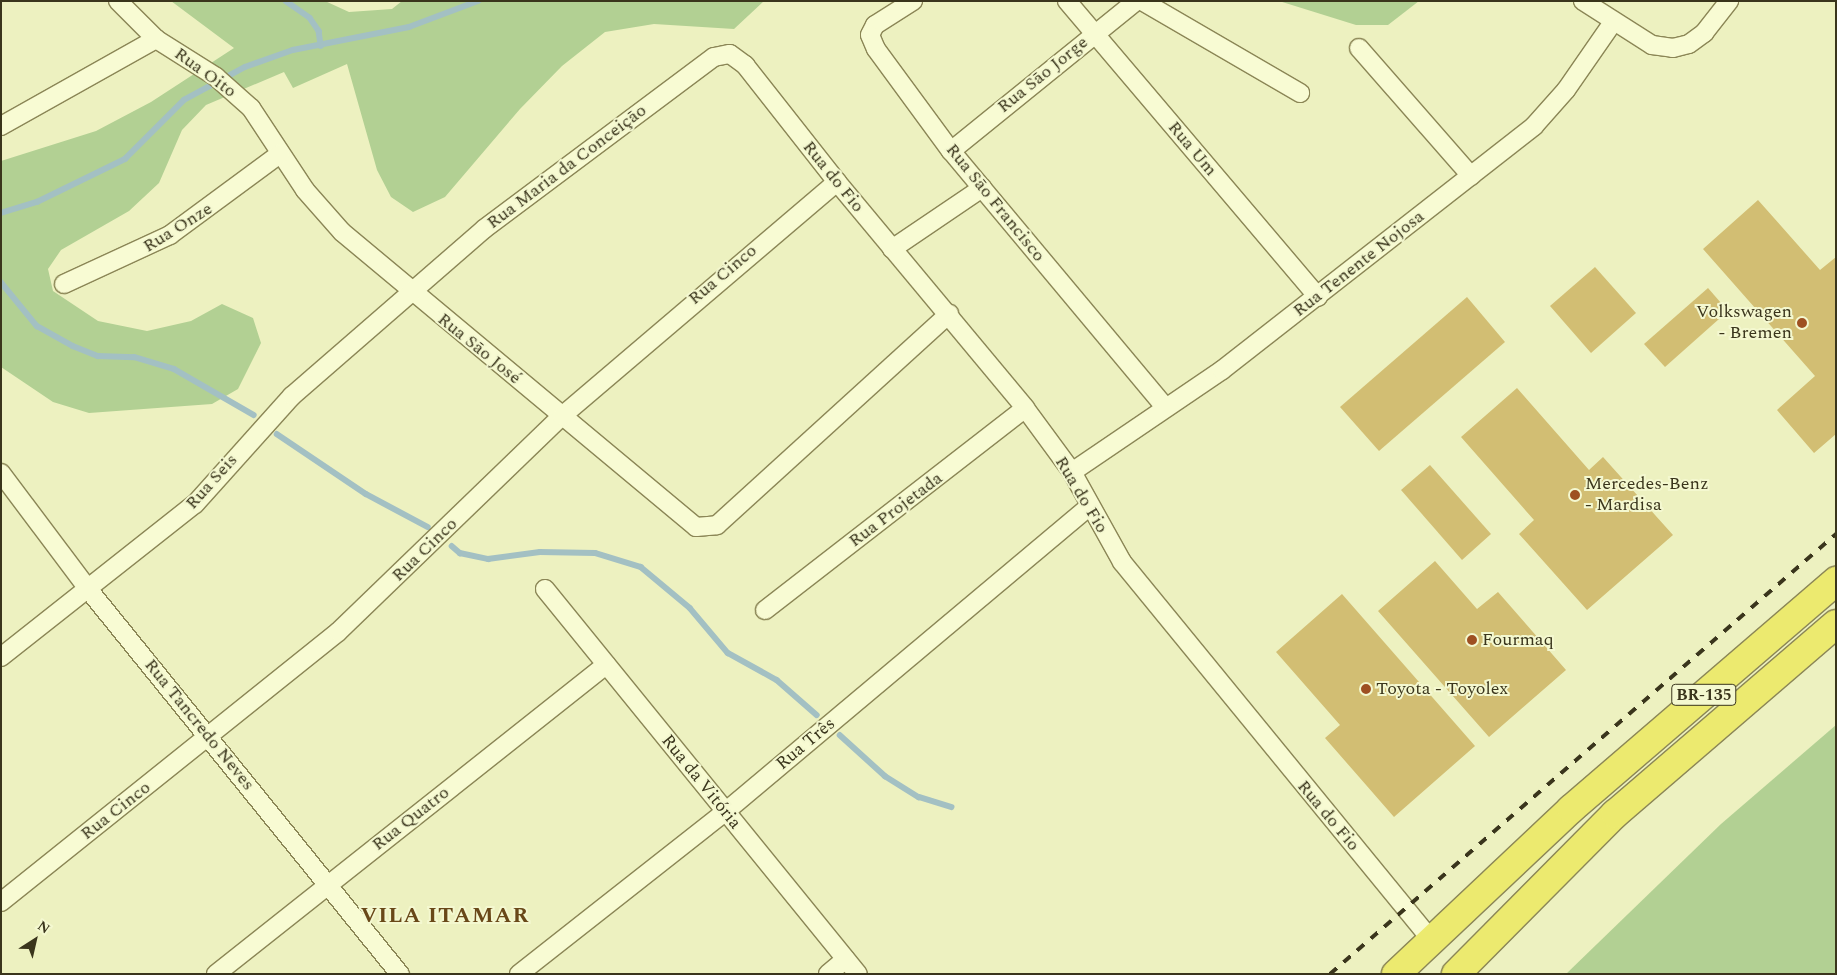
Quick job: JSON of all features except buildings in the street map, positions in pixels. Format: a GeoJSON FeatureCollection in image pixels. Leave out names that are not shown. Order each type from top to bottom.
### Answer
{"type":"FeatureCollection","features":[{"type":"Feature","properties":{"kind":"highway","name":"BR-135"},"geometry":{"type":"LineString","coordinates":[[1396,974],[1571,809],[1836,581]]}},
{"type":"Feature","properties":{"kind":"highway","name":"BR-135"},"geometry":{"type":"LineString","coordinates":[[1456,974],[1616,814],[1836,624]]}},
{"type":"Feature","properties":{"kind":"street","name":"Rua Oito"},"geometry":{"type":"LineString","coordinates":[[118,1],[156,39],[220,80],[261,119],[280,154]]}},
{"type":"Feature","properties":{"kind":"street","name":"Rua São Francisco"},"geometry":{"type":"LineString","coordinates":[[913,1],[875,25],[871,41],[951,151],[1166,407]]}},
{"type":"Feature","properties":{"kind":"street","name":"Rua Um"},"geometry":{"type":"LineString","coordinates":[[1067,1],[1318,297]]}},
{"type":"Feature","properties":{"kind":"street","name":"Rua São Jorge"},"geometry":{"type":"LineString","coordinates":[[951,151],[1136,1]]}},
{"type":"Feature","properties":{"kind":"street"},"geometry":{"type":"LineString","coordinates":[[1142,1],[1300,93]]}},
{"type":"Feature","properties":{"kind":"street"},"geometry":{"type":"LineString","coordinates":[[1582,1],[1652,45],[1673,48],[1689,44],[1704,33],[1729,1]]}},
{"type":"Feature","properties":{"kind":"street","name":"Rua Tenente Nojosa"},"geometry":{"type":"LineString","coordinates":[[1072,472],[1166,407],[1318,297],[1534,126],[1566,90],[1613,22]]}},
{"type":"Feature","properties":{"kind":"street"},"geometry":{"type":"LineString","coordinates":[[3,121],[156,39]]}},
{"type":"Feature","properties":{"kind":"street"},"geometry":{"type":"LineString","coordinates":[[1360,48],[1472,176]]}},
{"type":"Feature","properties":{"kind":"street","name":"Rua do Fio"},"geometry":{"type":"LineString","coordinates":[[730,54],[745,65],[837,182],[949,314],[1025,408],[1072,472],[1088,507],[1122,562],[1186,644],[1430,940]]}},
{"type":"Feature","properties":{"kind":"street","name":"Rua Maria da Conceição"},"geometry":{"type":"LineString","coordinates":[[410,293],[484,229],[714,57],[730,54]]}},
{"type":"Feature","properties":{"kind":"street","name":"Rua São José"},"geometry":{"type":"LineString","coordinates":[[280,154],[324,212],[410,293],[696,527],[717,525],[949,314]]}},
{"type":"Feature","properties":{"kind":"street","name":"Rua Onze"},"geometry":{"type":"LineString","coordinates":[[64,284],[170,236],[280,154]]}},
{"type":"Feature","properties":{"kind":"street","name":"Rua Cinco"},"geometry":{"type":"LineString","coordinates":[[1,902],[209,738],[338,632],[562,416],[837,182]]}},
{"type":"Feature","properties":{"kind":"street"},"geometry":{"type":"LineString","coordinates":[[892,249],[982,188]]}},
{"type":"Feature","properties":{"kind":"street","name":"Rua Seis"},"geometry":{"type":"LineString","coordinates":[[1,657],[195,504],[292,396],[410,293]]}},
{"type":"Feature","properties":{"kind":"street","name":"Rua Projetada"},"geometry":{"type":"LineString","coordinates":[[765,610],[1025,408]]}},
{"type":"Feature","properties":{"kind":"street","name":"Rua Tancredo Neves"},"geometry":{"type":"LineString","coordinates":[[1,473],[88,589],[400,974]]}},
{"type":"Feature","properties":{"kind":"street","name":"Rua Três"},"geometry":{"type":"LineString","coordinates":[[519,974],[725,812],[1088,507]]}},
{"type":"Feature","properties":{"kind":"street","name":"Rua da Vitória"},"geometry":{"type":"LineString","coordinates":[[545,589],[858,974]]}},
{"type":"Feature","properties":{"kind":"street","name":"Rua Quatro"},"geometry":{"type":"LineString","coordinates":[[216,974],[606,665]]}},
{"type":"Feature","properties":{"kind":"street"},"geometry":{"type":"LineString","coordinates":[[828,974],[846,959]]}},
{"type":"Feature","properties":{"kind":"green space"},"geometry":{"type":"Polygon","coordinates":[[[171,1],[325,1],[349,12],[392,9],[402,1],[764,1],[734,29],[654,24],[605,32],[562,66],[520,109],[445,197],[413,212],[391,197],[377,170],[347,64],[293,88],[284,72],[206,105],[182,130],[159,183],[129,211],[61,250],[48,269],[53,291],[98,321],[147,331],[191,321],[222,304],[253,318],[261,343],[238,389],[212,404],[89,413],[53,402],[1,367],[1,161],[96,131],[151,102],[234,48],[171,1]]]}},
{"type":"Feature","properties":{"kind":"green space"},"geometry":{"type":"Polygon","coordinates":[[[1279,1],[1419,1],[1388,25],[1356,25],[1279,1]]]}},
{"type":"Feature","properties":{"kind":"green space"},"geometry":{"type":"Polygon","coordinates":[[[1836,725],[1836,974],[1566,974],[1721,824],[1836,725]]]}},
{"type":"Feature","properties":{"kind":"waterway"},"geometry":{"type":"LineString","coordinates":[[286,1],[310,18],[319,31],[321,46]]}},
{"type":"Feature","properties":{"kind":"waterway"},"geometry":{"type":"LineString","coordinates":[[1,213],[37,202],[125,159],[184,100],[245,67],[293,50],[409,27],[478,1]]}},
{"type":"Feature","properties":{"kind":"waterway"},"geometry":{"type":"LineString","coordinates":[[1,282],[37,326],[73,346],[98,356],[134,357],[174,369],[254,415]]}},
{"type":"Feature","properties":{"kind":"waterway"},"geometry":{"type":"LineString","coordinates":[[277,434],[366,494],[428,527]]}},
{"type":"Feature","properties":{"kind":"waterway"},"geometry":{"type":"LineString","coordinates":[[452,546],[460,553],[488,559],[540,552],[595,553],[641,567],[690,608],[728,653],[777,680],[817,715]]}},
{"type":"Feature","properties":{"kind":"waterway"},"geometry":{"type":"LineString","coordinates":[[840,735],[885,776],[919,797],[951,807]]}},
{"type":"Feature","properties":{"kind":"railway"},"geometry":{"type":"LineString","coordinates":[[1330,974],[1836,534]]}},
{"type":"Feature","properties":{"kind":"place","name":"Volkswagen - Bremen"},"geometry":{"type":"Point","coordinates":[1802,323]}},
{"type":"Feature","properties":{"kind":"place","name":"Mercedes-Benz - Mardisa"},"geometry":{"type":"Point","coordinates":[1575,495]}},
{"type":"Feature","properties":{"kind":"place","name":"Fourmaq"},"geometry":{"type":"Point","coordinates":[1472,640]}},
{"type":"Feature","properties":{"kind":"place","name":"Toyota - Toyolex"},"geometry":{"type":"Point","coordinates":[1366,689]}},
{"type":"Feature","properties":{"kind":"district","name":"VILA ITAMAR"},"geometry":{"type":"Point","coordinates":[445,916]}}]}
